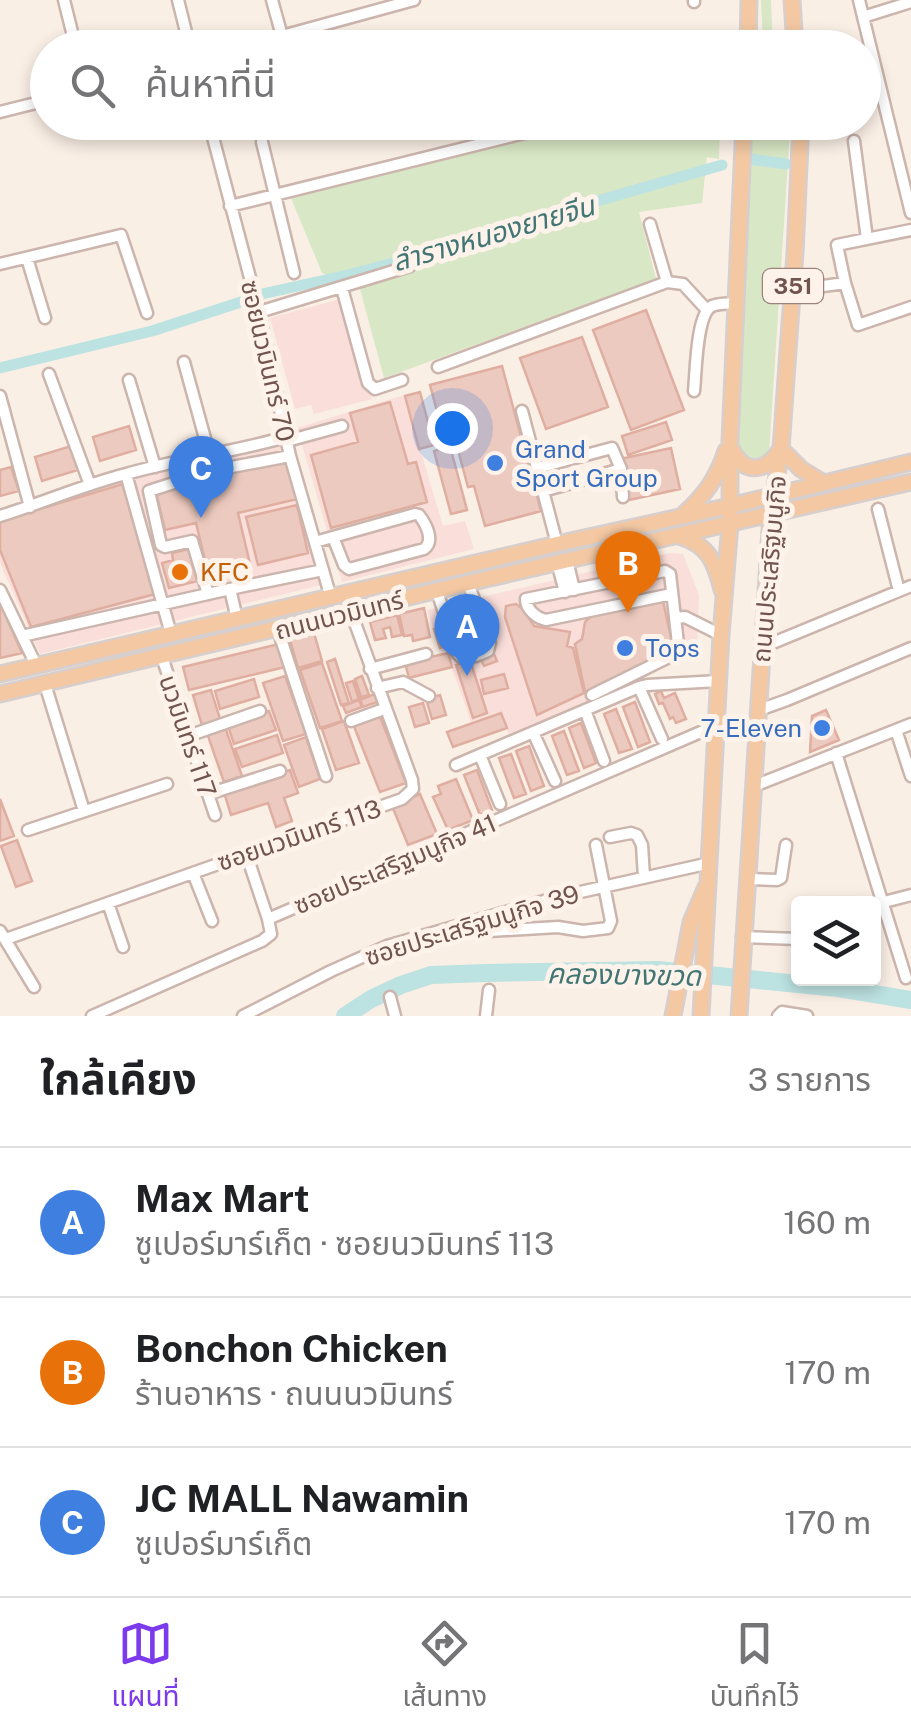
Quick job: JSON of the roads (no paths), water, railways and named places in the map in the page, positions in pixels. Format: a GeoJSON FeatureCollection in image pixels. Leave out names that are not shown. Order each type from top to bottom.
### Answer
{"type":"FeatureCollection","features":[{"type":"Feature","properties":{"kind":"main road"},"geometry":{"type":"LineString","coordinates":[[748,30],[749,0]]}},
{"type":"Feature","properties":{"kind":"main road"},"geometry":{"type":"LineString","coordinates":[[792,0],[794,30]]}},
{"type":"Feature","properties":{"kind":"main road","name":"ถนนประเสริฐมนูกิจ"},"geometry":{"type":"LineString","coordinates":[[701,1014],[730,524],[743,140]]}},
{"type":"Feature","properties":{"kind":"main road","name":"ถนนประเสริฐมนูกิจ"},"geometry":{"type":"LineString","coordinates":[[739,1010],[771,514],[781,449],[793,286],[800,140]]}},
{"type":"Feature","properties":{"kind":"main road"},"geometry":{"type":"LineString","coordinates":[[730,440],[732,454],[741,464],[754,469],[766,465],[781,449],[822,482]]}},
{"type":"Feature","properties":{"kind":"main road"},"geometry":{"type":"LineString","coordinates":[[682,516],[713,482],[730,440]]}},
{"type":"Feature","properties":{"kind":"main road","name":"ถนนนวมินทร์"},"geometry":{"type":"LineString","coordinates":[[0,674],[911,462]]}},
{"type":"Feature","properties":{"kind":"main road","name":"ถนนนวมินทร์"},"geometry":{"type":"LineString","coordinates":[[0,694],[911,482]]}},
{"type":"Feature","properties":{"kind":"main road"},"geometry":{"type":"LineString","coordinates":[[676,535],[695,541],[706,551],[714,564],[724,600]]}},
{"type":"Feature","properties":{"kind":"main road"},"geometry":{"type":"LineString","coordinates":[[673,1016],[686,944],[698,901],[709,882]]}},
{"type":"Feature","properties":{"kind":"street"},"geometry":{"type":"LineString","coordinates":[[64,0],[72,30]]}},
{"type":"Feature","properties":{"kind":"street"},"geometry":{"type":"LineString","coordinates":[[178,0],[186,30]]}},
{"type":"Feature","properties":{"kind":"street"},"geometry":{"type":"LineString","coordinates":[[272,0],[280,30]]}},
{"type":"Feature","properties":{"kind":"street"},"geometry":{"type":"LineString","coordinates":[[364,0],[367,14]]}},
{"type":"Feature","properties":{"kind":"street"},"geometry":{"type":"LineString","coordinates":[[305,30],[414,0]]}},
{"type":"Feature","properties":{"kind":"street"},"geometry":{"type":"LineString","coordinates":[[859,0],[866,30]]}},
{"type":"Feature","properties":{"kind":"street"},"geometry":{"type":"LineString","coordinates":[[863,17],[911,2]]}},
{"type":"Feature","properties":{"kind":"street"},"geometry":{"type":"LineString","coordinates":[[881,90],[911,213]]}},
{"type":"Feature","properties":{"kind":"street"},"geometry":{"type":"LineString","coordinates":[[0,112],[30,104]]}},
{"type":"Feature","properties":{"kind":"street","name":"ซอยนวมินทร์ 70"},"geometry":{"type":"LineString","coordinates":[[214,140],[259,312],[290,456],[331,598]]}},
{"type":"Feature","properties":{"kind":"street"},"geometry":{"type":"LineString","coordinates":[[230,206],[496,140]]}},
{"type":"Feature","properties":{"kind":"street"},"geometry":{"type":"LineString","coordinates":[[854,141],[867,239]]}},
{"type":"Feature","properties":{"kind":"street"},"geometry":{"type":"LineString","coordinates":[[262,142],[294,272]]}},
{"type":"Feature","properties":{"kind":"street"},"geometry":{"type":"LineString","coordinates":[[650,224],[667,282]]}},
{"type":"Feature","properties":{"kind":"street"},"geometry":{"type":"LineString","coordinates":[[911,230],[838,245],[844,284],[858,325],[911,307]]}},
{"type":"Feature","properties":{"kind":"street"},"geometry":{"type":"LineString","coordinates":[[0,264],[122,234],[146,313]]}},
{"type":"Feature","properties":{"kind":"street"},"geometry":{"type":"LineString","coordinates":[[28,258],[44,318]]}},
{"type":"Feature","properties":{"kind":"street"},"geometry":{"type":"LineString","coordinates":[[259,312],[410,266]]}},
{"type":"Feature","properties":{"kind":"street"},"geometry":{"type":"LineString","coordinates":[[438,367],[667,282],[683,284],[706,310]]}},
{"type":"Feature","properties":{"kind":"street"},"geometry":{"type":"LineString","coordinates":[[793,286],[844,284]]}},
{"type":"Feature","properties":{"kind":"street"},"geometry":{"type":"LineString","coordinates":[[342,288],[368,384],[374,389],[402,380]]}},
{"type":"Feature","properties":{"kind":"street"},"geometry":{"type":"LineString","coordinates":[[694,392],[700,322],[714,305],[736,303]]}},
{"type":"Feature","properties":{"kind":"street"},"geometry":{"type":"LineString","coordinates":[[184,362],[209,454]]}},
{"type":"Feature","properties":{"kind":"street"},"geometry":{"type":"LineString","coordinates":[[49,374],[90,484]]}},
{"type":"Feature","properties":{"kind":"street"},"geometry":{"type":"LineString","coordinates":[[129,380],[155,467]]}},
{"type":"Feature","properties":{"kind":"street"},"geometry":{"type":"LineString","coordinates":[[0,396],[30,507]]}},
{"type":"Feature","properties":{"kind":"street"},"geometry":{"type":"LineString","coordinates":[[522,411],[557,544]]}},
{"type":"Feature","properties":{"kind":"street"},"geometry":{"type":"LineString","coordinates":[[0,516],[126,474],[342,426]]}},
{"type":"Feature","properties":{"kind":"street"},"geometry":{"type":"LineString","coordinates":[[537,468],[608,447],[614,450],[621,469],[623,498]]}},
{"type":"Feature","properties":{"kind":"street"},"geometry":{"type":"LineString","coordinates":[[208,594],[192,542],[161,545],[149,491],[211,472],[290,456]]}},
{"type":"Feature","properties":{"kind":"street"},"geometry":{"type":"LineString","coordinates":[[543,491],[621,469]]}},
{"type":"Feature","properties":{"kind":"street"},"geometry":{"type":"LineString","coordinates":[[126,474],[171,634]]}},
{"type":"Feature","properties":{"kind":"street"},"geometry":{"type":"LineString","coordinates":[[878,509],[899,591]]}},
{"type":"Feature","properties":{"kind":"street"},"geometry":{"type":"LineString","coordinates":[[315,542],[414,514],[422,519],[430,540],[424,548],[350,569],[344,565],[334,537]]}},
{"type":"Feature","properties":{"kind":"street"},"geometry":{"type":"LineString","coordinates":[[562,561],[570,591]]}},
{"type":"Feature","properties":{"kind":"street"},"geometry":{"type":"LineString","coordinates":[[22,636],[323,570]]}},
{"type":"Feature","properties":{"kind":"street"},"geometry":{"type":"LineString","coordinates":[[592,695],[679,652],[670,574],[665,571],[526,599],[533,613],[546,620],[672,594]]}},
{"type":"Feature","properties":{"kind":"street"},"geometry":{"type":"LineString","coordinates":[[437,591],[457,653],[461,657],[476,656],[488,651],[490,643],[468,583]]}},
{"type":"Feature","properties":{"kind":"street"},"geometry":{"type":"LineString","coordinates":[[763,647],[911,586]]}},
{"type":"Feature","properties":{"kind":"street"},"geometry":{"type":"LineString","coordinates":[[230,589],[238,619]]}},
{"type":"Feature","properties":{"kind":"street"},"geometry":{"type":"LineString","coordinates":[[0,590],[36,665]]}},
{"type":"Feature","properties":{"kind":"street","name":"ซอยนวมินทร์ 113"},"geometry":{"type":"LineString","coordinates":[[3,935],[108,903],[409,794],[412,780],[351,612]]}},
{"type":"Feature","properties":{"kind":"street"},"geometry":{"type":"LineString","coordinates":[[675,618],[685,618],[721,635]]}},
{"type":"Feature","properties":{"kind":"street"},"geometry":{"type":"LineString","coordinates":[[278,630],[326,776]]}},
{"type":"Feature","properties":{"kind":"street"},"geometry":{"type":"LineString","coordinates":[[759,710],[911,648]]}},
{"type":"Feature","properties":{"kind":"street"},"geometry":{"type":"LineString","coordinates":[[370,669],[426,654]]}},
{"type":"Feature","properties":{"kind":"street","name":"นวมินทร์ 117"},"geometry":{"type":"LineString","coordinates":[[162,657],[215,815]]}},
{"type":"Feature","properties":{"kind":"street"},"geometry":{"type":"LineString","coordinates":[[456,765],[647,685],[719,681]]}},
{"type":"Feature","properties":{"kind":"street"},"geometry":{"type":"LineString","coordinates":[[377,688],[402,682],[429,696]]}},
{"type":"Feature","properties":{"kind":"street"},"geometry":{"type":"LineString","coordinates":[[45,684],[84,811]]}},
{"type":"Feature","properties":{"kind":"street"},"geometry":{"type":"LineString","coordinates":[[638,688],[662,739]]}},
{"type":"Feature","properties":{"kind":"street"},"geometry":{"type":"LineString","coordinates":[[351,721],[384,709]]}},
{"type":"Feature","properties":{"kind":"street"},"geometry":{"type":"LineString","coordinates":[[585,710],[604,761]]}},
{"type":"Feature","properties":{"kind":"street"},"geometry":{"type":"LineString","coordinates":[[188,736],[260,712]]}},
{"type":"Feature","properties":{"kind":"street"},"geometry":{"type":"LineString","coordinates":[[754,786],[911,724]]}},
{"type":"Feature","properties":{"kind":"street","name":"ซอยประเสริฐมนูกิจ 41"},"geometry":{"type":"LineString","coordinates":[[92,1016],[262,942],[271,934],[268,919],[717,725]]}},
{"type":"Feature","properties":{"kind":"street"},"geometry":{"type":"LineString","coordinates":[[896,730],[911,776]]}},
{"type":"Feature","properties":{"kind":"street"},"geometry":{"type":"LineString","coordinates":[[533,732],[555,781]]}},
{"type":"Feature","properties":{"kind":"street"},"geometry":{"type":"LineString","coordinates":[[836,752],[906,978]]}},
{"type":"Feature","properties":{"kind":"street"},"geometry":{"type":"LineString","coordinates":[[480,755],[500,804]]}},
{"type":"Feature","properties":{"kind":"street"},"geometry":{"type":"LineString","coordinates":[[208,794],[280,772]]}},
{"type":"Feature","properties":{"kind":"street"},"geometry":{"type":"LineString","coordinates":[[28,830],[167,784]]}},
{"type":"Feature","properties":{"kind":"street"},"geometry":{"type":"LineString","coordinates":[[610,837],[630,832],[637,835],[642,845],[644,877]]}},
{"type":"Feature","properties":{"kind":"street"},"geometry":{"type":"LineString","coordinates":[[489,930],[558,927],[583,931],[610,926],[596,845]]}},
{"type":"Feature","properties":{"kind":"street"},"geometry":{"type":"LineString","coordinates":[[747,880],[782,878],[786,845]]}},
{"type":"Feature","properties":{"kind":"street"},"geometry":{"type":"LineString","coordinates":[[246,853],[268,919]]}},
{"type":"Feature","properties":{"kind":"street","name":"ซอยประเสริฐมนูกิจ 39"},"geometry":{"type":"LineString","coordinates":[[243,1016],[388,946],[605,886],[710,863]]}},
{"type":"Feature","properties":{"kind":"street"},"geometry":{"type":"LineString","coordinates":[[193,873],[212,920]]}},
{"type":"Feature","properties":{"kind":"street"},"geometry":{"type":"LineString","coordinates":[[884,902],[911,894]]}},
{"type":"Feature","properties":{"kind":"street"},"geometry":{"type":"LineString","coordinates":[[108,903],[123,947]]}},
{"type":"Feature","properties":{"kind":"street"},"geometry":{"type":"LineString","coordinates":[[484,918],[492,944]]}},
{"type":"Feature","properties":{"kind":"street"},"geometry":{"type":"LineString","coordinates":[[3,935],[34,987]]}},
{"type":"Feature","properties":{"kind":"street"},"geometry":{"type":"LineString","coordinates":[[742,944],[791,940]]}},
{"type":"Feature","properties":{"kind":"street"},"geometry":{"type":"LineString","coordinates":[[486,1016],[489,990]]}},
{"type":"Feature","properties":{"kind":"street"},"geometry":{"type":"LineString","coordinates":[[271,1016],[282,997]]}},
{"type":"Feature","properties":{"kind":"street"},"geometry":{"type":"LineString","coordinates":[[390,997],[395,1016]]}},
{"type":"Feature","properties":{"kind":"street"},"geometry":{"type":"LineString","coordinates":[[778,1016],[782,1012],[807,1016]]}},
{"type":"Feature","properties":{"kind":"waterway","name":"ลำรางหนองยายจีน"},"geometry":{"type":"LineString","coordinates":[[749,159],[786,164]]}},
{"type":"Feature","properties":{"kind":"waterway","name":"ลำรางหนองยายจีน"},"geometry":{"type":"LineString","coordinates":[[262,294],[409,259],[722,165]]}},
{"type":"Feature","properties":{"kind":"waterway","name":"ลำรางหนองยายจีน"},"geometry":{"type":"LineString","coordinates":[[0,368],[152,331],[244,301]]}},
{"type":"Feature","properties":{"kind":"waterway","name":"คลองบางขวด"},"geometry":{"type":"LineString","coordinates":[[345,1016],[371,999],[431,975],[486,973],[658,970],[838,988],[911,1000]]}},
{"type":"Feature","properties":{"kind":"place","name":"Grand Sport Group"},"geometry":{"type":"Point","coordinates":[495,463]}},
{"type":"Feature","properties":{"kind":"place","name":"JC MALL Nawamin"},"geometry":{"type":"Point","coordinates":[201,518]}},
{"type":"Feature","properties":{"kind":"place","name":"KFC"},"geometry":{"type":"Point","coordinates":[180,572]}},
{"type":"Feature","properties":{"kind":"place","name":"Bonchon Chicken"},"geometry":{"type":"Point","coordinates":[628,613]}},
{"type":"Feature","properties":{"kind":"place","name":"Tops"},"geometry":{"type":"Point","coordinates":[625,648]}},
{"type":"Feature","properties":{"kind":"place","name":"Max Mart"},"geometry":{"type":"Point","coordinates":[467,676]}},
{"type":"Feature","properties":{"kind":"place","name":"7-Eleven"},"geometry":{"type":"Point","coordinates":[822,728]}}]}
